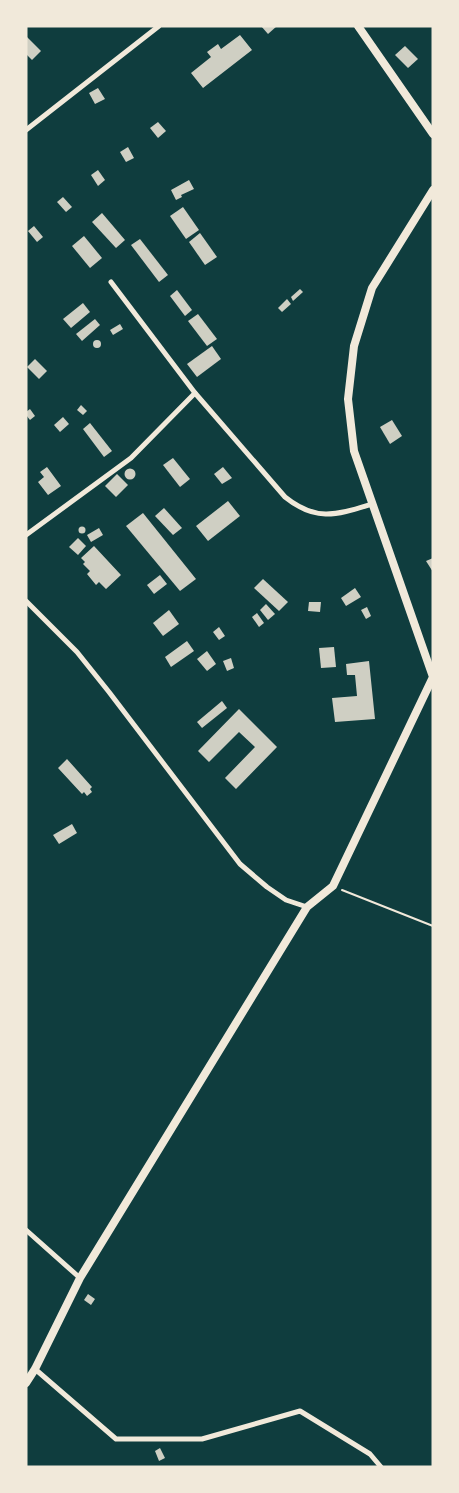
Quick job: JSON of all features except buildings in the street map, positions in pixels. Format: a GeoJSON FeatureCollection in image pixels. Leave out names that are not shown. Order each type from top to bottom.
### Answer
{"type":"FeatureCollection","features":[{"type":"Feature","properties":{"kind":"main road"},"geometry":{"type":"LineString","coordinates":[[358,26],[433,134]]}},
{"type":"Feature","properties":{"kind":"main road"},"geometry":{"type":"LineString","coordinates":[[26,1383],[35,1369],[80,1278],[307,907],[332,886],[432,677],[354,451],[348,399],[354,346],[372,288],[433,190]]}},
{"type":"Feature","properties":{"kind":"street"},"geometry":{"type":"LineString","coordinates":[[26,130],[159,26]]}},
{"type":"Feature","properties":{"kind":"street"},"geometry":{"type":"LineString","coordinates":[[111,282],[195,393],[285,497],[294,504],[320,515],[335,514],[372,504]]}},
{"type":"Feature","properties":{"kind":"street"},"geometry":{"type":"LineString","coordinates":[[26,535],[131,458],[195,393]]}},
{"type":"Feature","properties":{"kind":"street"},"geometry":{"type":"LineString","coordinates":[[26,601],[77,652],[240,864],[286,900],[307,907]]}},
{"type":"Feature","properties":{"kind":"street"},"geometry":{"type":"LineString","coordinates":[[26,1230],[80,1278]]}},
{"type":"Feature","properties":{"kind":"street"},"geometry":{"type":"LineString","coordinates":[[35,1369],[116,1439],[202,1439],[300,1411],[370,1454],[382,1467]]}},
{"type":"Feature","properties":{"kind":"path"},"geometry":{"type":"LineString","coordinates":[[332,886],[433,926]]}}]}
